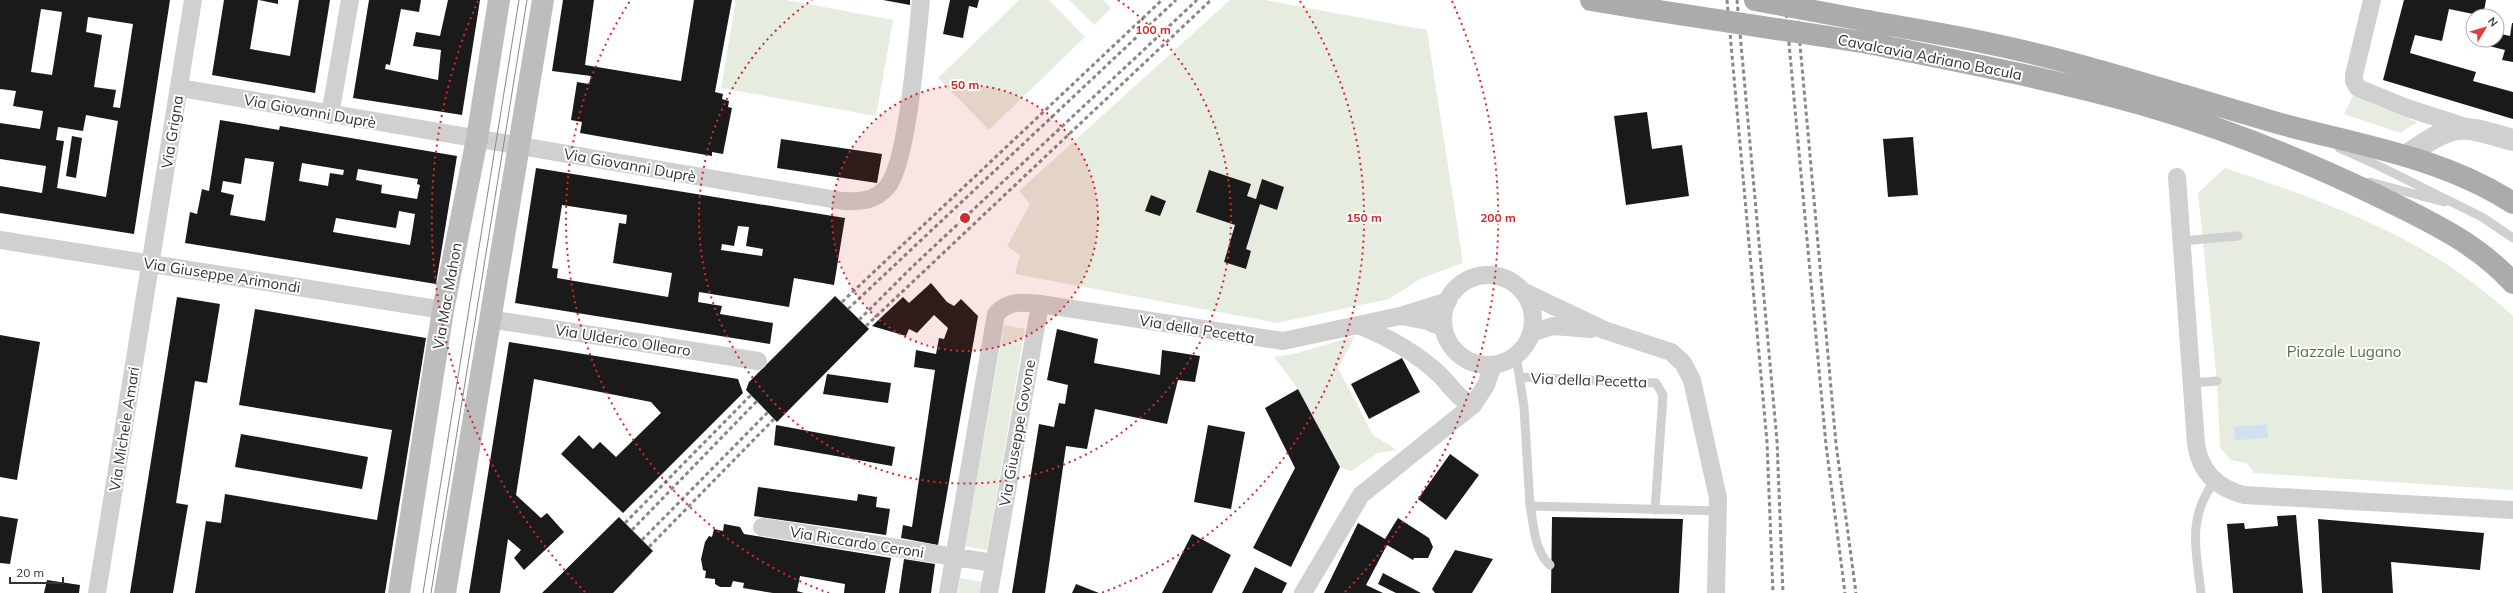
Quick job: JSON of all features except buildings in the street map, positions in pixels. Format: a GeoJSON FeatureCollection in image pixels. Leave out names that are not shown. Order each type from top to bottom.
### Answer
{"type":"FeatureCollection","features":[{"type":"Feature","properties":{"kind":"main road","name":"Via Mac Mahon"},"geometry":{"type":"LineString","coordinates":[[399,593],[443,310],[477,139],[499,0]]}},
{"type":"Feature","properties":{"kind":"main road"},"geometry":{"type":"LineString","coordinates":[[445,593],[489,319],[543,0]]}},
{"type":"Feature","properties":{"kind":"main road","name":"Cavalcavia Adriano Bacula"},"geometry":{"type":"LineString","coordinates":[[1591,0],[1868,43],[2000,70],[2099,93],[2167,112],[2262,146]]}},
{"type":"Feature","properties":{"kind":"main road","name":"Cavalcavia Adriano Bacula"},"geometry":{"type":"LineString","coordinates":[[1755,0],[2002,46],[2130,79],[2275,122]]}},
{"type":"Feature","properties":{"kind":"main road"},"geometry":{"type":"LineString","coordinates":[[2275,122],[2407,155],[2467,177],[2513,203]]}},
{"type":"Feature","properties":{"kind":"main road"},"geometry":{"type":"LineString","coordinates":[[2262,146],[2325,172],[2437,225],[2480,252],[2513,283]]}},
{"type":"Feature","properties":{"kind":"street","name":"Via Grigna"},"geometry":{"type":"LineString","coordinates":[[151,265],[194,0]]}},
{"type":"Feature","properties":{"kind":"street"},"geometry":{"type":"LineString","coordinates":[[330,114],[350,0]]}},
{"type":"Feature","properties":{"kind":"street","name":"Via Giovanni Duprè"},"geometry":{"type":"LineString","coordinates":[[180,88],[843,201],[864,202],[876,197],[888,187],[901,154],[921,0]]}},
{"type":"Feature","properties":{"kind":"street"},"geometry":{"type":"LineString","coordinates":[[2372,0],[2354,75],[2355,84],[2362,92],[2466,127],[2513,140]]}},
{"type":"Feature","properties":{"kind":"street"},"geometry":{"type":"LineString","coordinates":[[2407,108],[2422,118],[2434,137]]}},
{"type":"Feature","properties":{"kind":"street"},"geometry":{"type":"LineString","coordinates":[[2407,155],[2434,137],[2452,129],[2466,127]]}},
{"type":"Feature","properties":{"kind":"street"},"geometry":{"type":"LineString","coordinates":[[2177,177],[2197,450],[2202,464],[2214,482],[2230,492],[2244,495],[2513,510]]}},
{"type":"Feature","properties":{"kind":"street","name":"Via Giuseppe Arimondi"},"geometry":{"type":"LineString","coordinates":[[0,240],[443,310]]}},
{"type":"Feature","properties":{"kind":"street","name":"Via Michele Amari"},"geometry":{"type":"LineString","coordinates":[[97,593],[151,265]]}},
{"type":"Feature","properties":{"kind":"street","name":"Via della Pecetta"},"geometry":{"type":"LineString","coordinates":[[1482,276],[1504,278],[1522,291],[1532,311],[1531,333],[1523,348],[1516,355],[1493,365],[1476,363],[1461,356],[1450,344],[1444,328],[1443,317],[1448,301],[1462,284],[1482,276]]}},
{"type":"Feature","properties":{"kind":"street"},"geometry":{"type":"LineString","coordinates":[[1522,291],[1604,330],[1661,348],[1676,356],[1686,368],[1692,380],[1711,463],[1719,511],[1716,593]]}},
{"type":"Feature","properties":{"kind":"street","name":"Via della Pecetta"},"geometry":{"type":"LineString","coordinates":[[953,558],[996,314],[1003,307],[1017,302],[1040,304],[1268,340],[1300,339],[1400,316],[1448,301]]}},
{"type":"Feature","properties":{"kind":"street","name":"Via Giuseppe Govone"},"geometry":{"type":"LineString","coordinates":[[989,593],[1040,304]]}},
{"type":"Feature","properties":{"kind":"street","name":"Via della Pecetta"},"geometry":{"type":"LineString","coordinates":[[1400,316],[1427,321],[1444,328]]}},
{"type":"Feature","properties":{"kind":"street","name":"Via Ulderico Ollearo"},"geometry":{"type":"LineString","coordinates":[[489,319],[758,361]]}},
{"type":"Feature","properties":{"kind":"street"},"geometry":{"type":"LineString","coordinates":[[1358,325],[1382,334],[1404,347],[1439,374],[1466,402],[1473,405]]}},
{"type":"Feature","properties":{"kind":"street"},"geometry":{"type":"LineString","coordinates":[[1531,333],[1553,326],[1604,330]]}},
{"type":"Feature","properties":{"kind":"street"},"geometry":{"type":"LineString","coordinates":[[1303,593],[1361,496],[1473,405],[1486,385],[1493,365]]}},
{"type":"Feature","properties":{"kind":"street","name":"Via Riccardo Ceroni"},"geometry":{"type":"LineString","coordinates":[[762,527],[953,558]]}},
{"type":"Feature","properties":{"kind":"street"},"geometry":{"type":"LineString","coordinates":[[948,593],[953,558],[994,563]]}},
{"type":"Feature","properties":{"kind":"lane"},"geometry":{"type":"LineString","coordinates":[[2275,122],[2377,165],[2482,217],[2513,238]]}},
{"type":"Feature","properties":{"kind":"lane"},"geometry":{"type":"LineString","coordinates":[[2262,146],[2374,183],[2463,208]]}},
{"type":"Feature","properties":{"kind":"lane"},"geometry":{"type":"LineString","coordinates":[[2182,241],[2238,236]]}},
{"type":"Feature","properties":{"kind":"lane","name":"Via della Pecetta"},"geometry":{"type":"LineString","coordinates":[[1516,355],[1520,378],[1656,383],[1663,395],[1655,510]]}},
{"type":"Feature","properties":{"kind":"lane"},"geometry":{"type":"LineString","coordinates":[[1520,378],[1530,506],[1539,550],[1544,559],[1550,564]]}},
{"type":"Feature","properties":{"kind":"lane"},"geometry":{"type":"LineString","coordinates":[[2192,383],[2217,381]]}},
{"type":"Feature","properties":{"kind":"lane"},"geometry":{"type":"LineString","coordinates":[[2200,593],[2195,534],[2196,519],[2203,498],[2214,482]]}},
{"type":"Feature","properties":{"kind":"lane"},"geometry":{"type":"LineString","coordinates":[[1530,506],[1719,511]]}},
{"type":"Feature","properties":{"kind":"green space"},"geometry":{"type":"Polygon","coordinates":[[[736,0],[786,0],[893,20],[876,116],[721,88],[736,0]]]}},
{"type":"Feature","properties":{"kind":"green space"},"geometry":{"type":"Polygon","coordinates":[[[1019,0],[1049,0],[1085,37],[989,130],[938,78],[1019,0]]]}},
{"type":"Feature","properties":{"kind":"green space"},"geometry":{"type":"Polygon","coordinates":[[[1069,0],[1103,0],[1111,8],[1094,25],[1069,0]]]}},
{"type":"Feature","properties":{"kind":"green space"},"geometry":{"type":"Polygon","coordinates":[[[1230,0],[1265,0],[1427,30],[1463,263],[1420,279],[1389,299],[1277,323],[1015,274],[1020,255],[1007,246],[1030,204],[1019,191],[1230,0]],[[1209,170],[1196,212],[1235,225],[1224,262],[1245,269],[1251,251],[1246,249],[1260,204],[1277,210],[1284,187],[1262,180],[1256,199],[1247,196],[1250,184],[1209,170]]]}},
{"type":"Feature","properties":{"kind":"green space"},"geometry":{"type":"Polygon","coordinates":[[[2353,96],[2417,122],[2400,133],[2344,114],[2353,96]]]}},
{"type":"Feature","properties":{"kind":"green space","name":"Piazzale Lugano"},"geometry":{"type":"Polygon","coordinates":[[[2225,168],[2303,195],[2378,226],[2413,244],[2448,265],[2481,289],[2513,316],[2513,490],[2254,473],[2247,463],[2231,460],[2220,448],[2217,381],[2198,193],[2225,168]]]}},
{"type":"Feature","properties":{"kind":"green space"},"geometry":{"type":"Polygon","coordinates":[[[1004,325],[1025,329],[987,550],[965,546],[1004,325]]]}},
{"type":"Feature","properties":{"kind":"green space"},"geometry":{"type":"Polygon","coordinates":[[[1355,336],[1338,368],[1373,435],[1397,450],[1378,453],[1351,471],[1340,467],[1298,389],[1274,357],[1294,354],[1355,336]]]}},
{"type":"Feature","properties":{"kind":"green space"},"geometry":{"type":"Polygon","coordinates":[[[960,578],[983,582],[981,593],[958,593],[960,578]]]}},
{"type":"Feature","properties":{"kind":"water"},"geometry":{"type":"Polygon","coordinates":[[[2267,424],[2268,438],[2235,440],[2234,427],[2267,424]]]}},
{"type":"Feature","properties":{"kind":"tram line"},"geometry":{"type":"LineString","coordinates":[[423,593],[519,0]]}},
{"type":"Feature","properties":{"kind":"tram line"},"geometry":{"type":"LineString","coordinates":[[431,593],[527,0]]}},
{"type":"Feature","properties":{"kind":"railway"},"geometry":{"type":"LineString","coordinates":[[842,302],[1162,0]]}},
{"type":"Feature","properties":{"kind":"railway"},"geometry":{"type":"LineString","coordinates":[[848,309],[1176,0]]}},
{"type":"Feature","properties":{"kind":"railway"},"geometry":{"type":"LineString","coordinates":[[859,320],[912,267],[1197,0]]}},
{"type":"Feature","properties":{"kind":"railway"},"geometry":{"type":"LineString","coordinates":[[866,326],[1211,0]]}},
{"type":"Feature","properties":{"kind":"railway"},"geometry":{"type":"LineString","coordinates":[[1727,0],[1767,442],[1773,593]]}},
{"type":"Feature","properties":{"kind":"railway"},"geometry":{"type":"LineString","coordinates":[[1737,0],[1777,441],[1783,593]]}},
{"type":"Feature","properties":{"kind":"railway"},"geometry":{"type":"LineString","coordinates":[[1785,0],[1826,445],[1845,593]]}},
{"type":"Feature","properties":{"kind":"railway"},"geometry":{"type":"LineString","coordinates":[[1796,0],[1836,444],[1856,593]]}},
{"type":"Feature","properties":{"kind":"railway"},"geometry":{"type":"LineString","coordinates":[[625,523],[751,395]]}},
{"type":"Feature","properties":{"kind":"railway"},"geometry":{"type":"LineString","coordinates":[[632,530],[757,401]]}},
{"type":"Feature","properties":{"kind":"railway"},"geometry":{"type":"LineString","coordinates":[[642,540],[768,412]]}},
{"type":"Feature","properties":{"kind":"railway"},"geometry":{"type":"LineString","coordinates":[[649,547],[774,419]]}}]}
